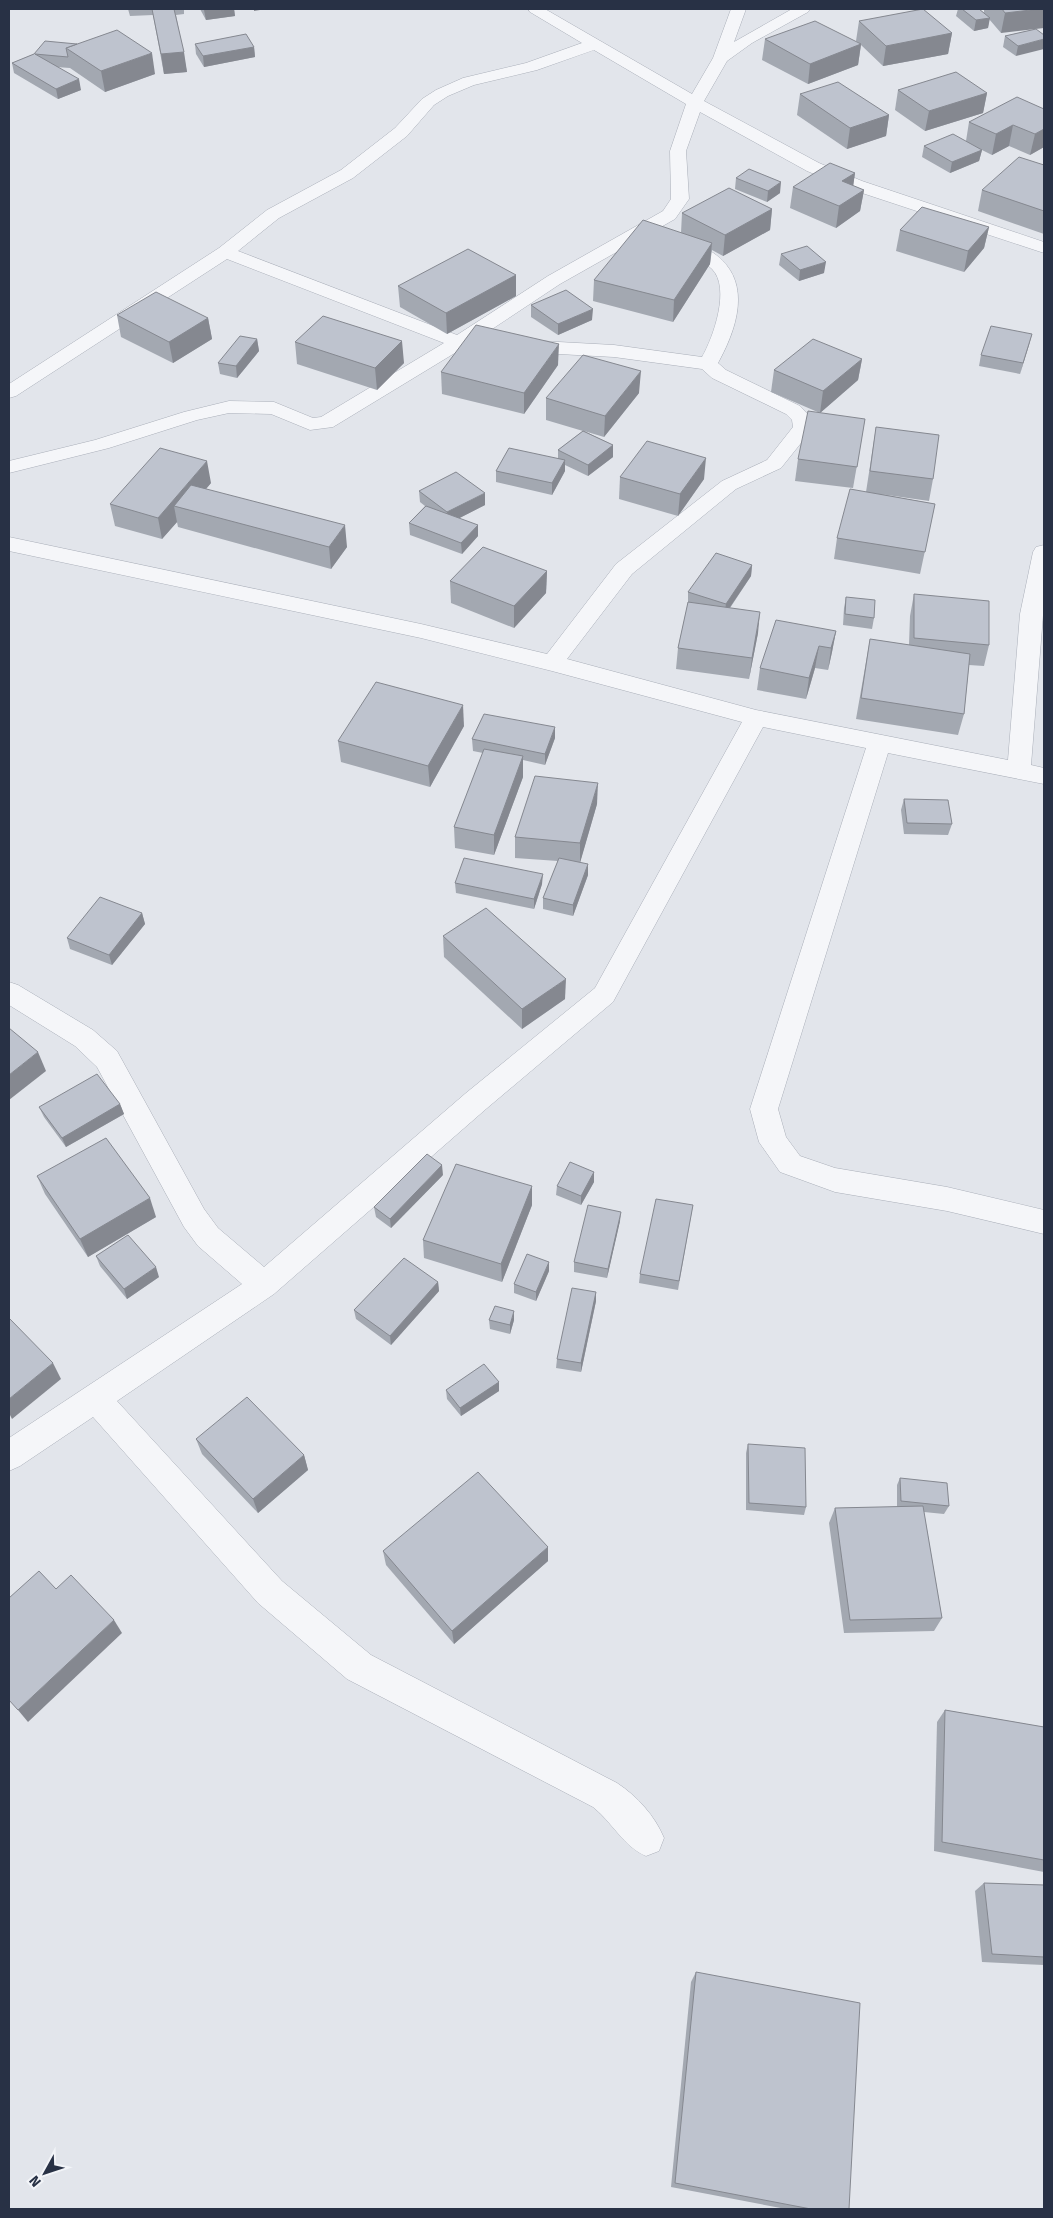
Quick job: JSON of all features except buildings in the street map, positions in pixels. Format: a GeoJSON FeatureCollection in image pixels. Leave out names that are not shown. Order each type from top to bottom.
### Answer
{"type":"FeatureCollection","features":[{"type":"Feature","properties":{"kind":"street"},"geometry":{"type":"LineString","coordinates":[[535,9],[695,102],[813,167],[856,185],[1043,246]]}},
{"type":"Feature","properties":{"kind":"street"},"geometry":{"type":"LineString","coordinates":[[708,364],[715,353],[726,316],[730,292],[728,282],[720,266],[674,241],[664,230],[669,215],[680,199],[678,151],[695,102],[721,58],[738,9]]}},
{"type":"Feature","properties":{"kind":"street"},"geometry":{"type":"LineString","coordinates":[[721,58],[747,40],[803,9]]}},
{"type":"Feature","properties":{"kind":"street"},"geometry":{"type":"LineString","coordinates":[[9,392],[225,252],[273,214],[347,174],[401,132],[428,102],[442,93],[469,81],[530,67],[595,44]]}},
{"type":"Feature","properties":{"kind":"street"},"geometry":{"type":"LineString","coordinates":[[9,468],[102,444],[229,406],[274,408],[310,424],[326,423],[458,342],[554,280],[669,215]]}},
{"type":"Feature","properties":{"kind":"street"},"geometry":{"type":"LineString","coordinates":[[225,252],[458,342],[614,351],[708,364],[719,374],[793,410],[802,419],[803,428],[774,464],[729,485],[624,569],[552,663]]}},
{"type":"Feature","properties":{"kind":"street"},"geometry":{"type":"LineString","coordinates":[[9,544],[411,629],[552,663],[756,718],[1044,776]]}},
{"type":"Feature","properties":{"kind":"street"},"geometry":{"type":"LineString","coordinates":[[1019,770],[1031,614],[1044,552]]}},
{"type":"Feature","properties":{"kind":"street"},"geometry":{"type":"LineString","coordinates":[[9,1456],[264,1285],[476,1101],[604,995],[756,718]]}},
{"type":"Feature","properties":{"kind":"street"},"geometry":{"type":"LineString","coordinates":[[879,743],[764,1109],[773,1142],[790,1164],[835,1180],[947,1199],[1044,1222]]}},
{"type":"Feature","properties":{"kind":"street"},"geometry":{"type":"LineString","coordinates":[[9,992],[84,1038],[107,1059],[194,1218],[208,1237],[264,1285]]}},
{"type":"Feature","properties":{"kind":"street"},"geometry":{"type":"LineString","coordinates":[[96,1399],[270,1592],[359,1667],[605,1795],[619,1804],[646,1838]]}}]}
